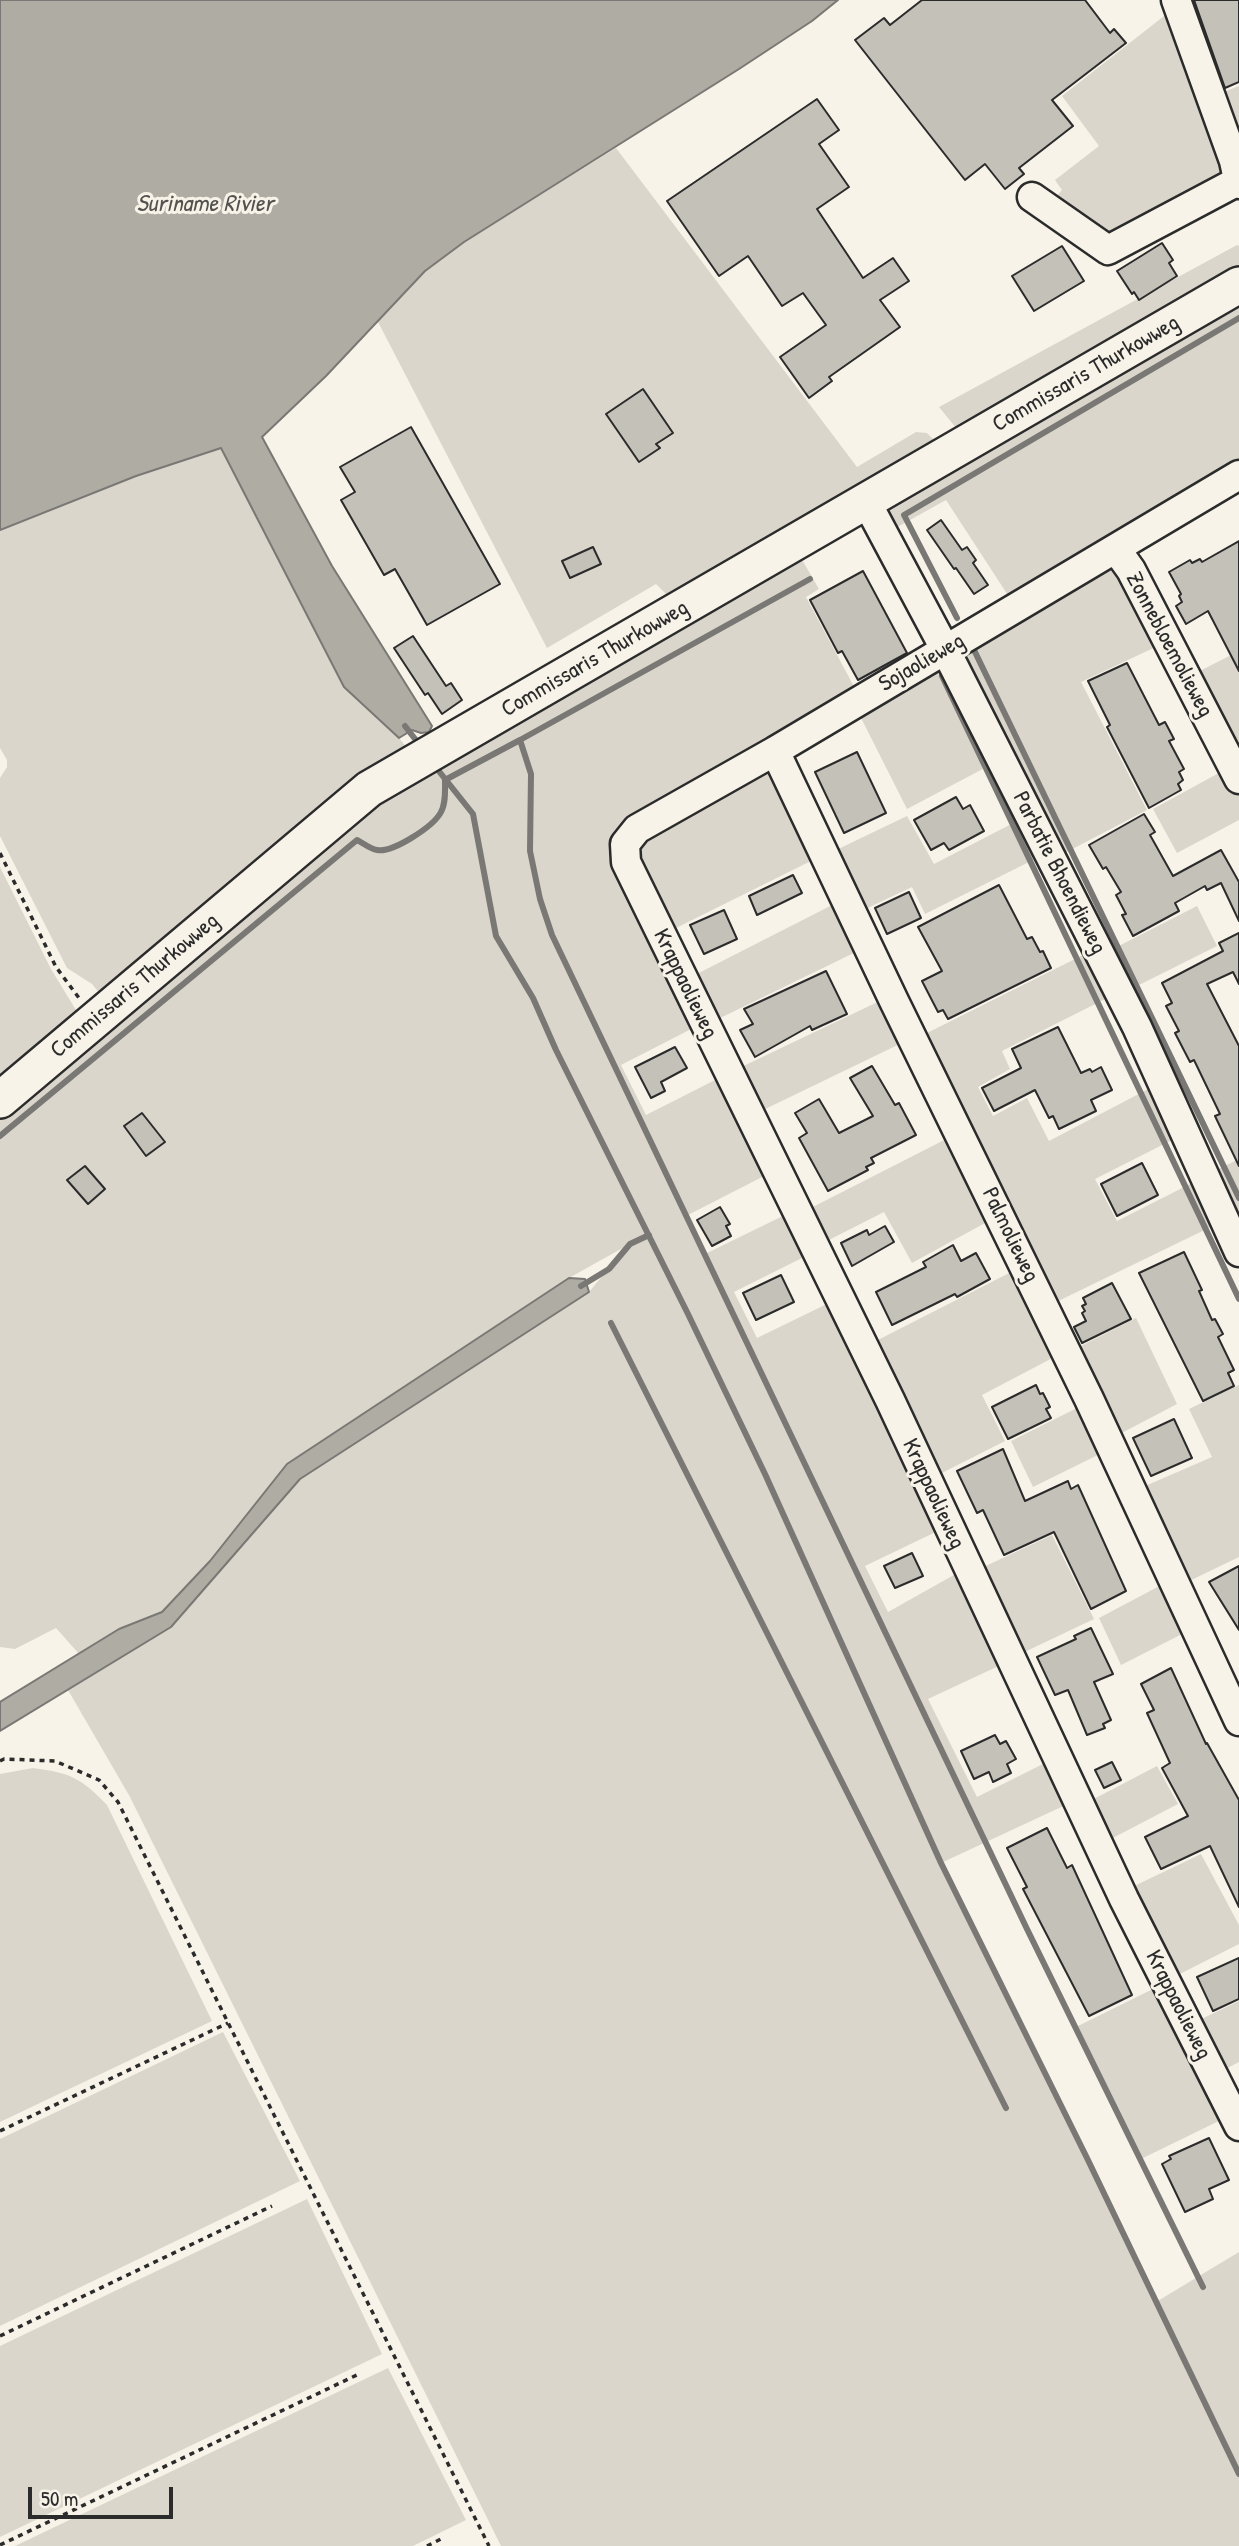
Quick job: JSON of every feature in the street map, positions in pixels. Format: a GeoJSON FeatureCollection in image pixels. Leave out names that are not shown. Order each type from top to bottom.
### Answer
{"type":"FeatureCollection","features":[{"type":"Feature","properties":{"kind":"main road","name":"Commissaris Thurkowweg"},"geometry":{"type":"LineString","coordinates":[[0,1100],[369,789],[1239,285]]}},
{"type":"Feature","properties":{"kind":"street"},"geometry":{"type":"LineString","coordinates":[[1032,197],[1108,250],[1239,182],[1176,0]]}},
{"type":"Feature","properties":{"kind":"street","name":"Sojaolieweg"},"geometry":{"type":"LineString","coordinates":[[626,862],[625,844],[637,828],[775,751],[1239,475]]}},
{"type":"Feature","properties":{"kind":"street","name":"Parbatie Bhoendieweg"},"geometry":{"type":"LineString","coordinates":[[866,501],[945,649],[1137,1027],[1239,1252]]}},
{"type":"Feature","properties":{"kind":"street","name":"Zonnebloemolieweg"},"geometry":{"type":"LineString","coordinates":[[1116,549],[1131,570],[1239,779]]}},
{"type":"Feature","properties":{"kind":"street","name":"Palmolieweg"},"geometry":{"type":"LineString","coordinates":[[775,751],[894,1001],[1055,1326],[1239,1721]]}},
{"type":"Feature","properties":{"kind":"street","name":"Krappaolieweg"},"geometry":{"type":"LineString","coordinates":[[626,862],[890,1401],[1124,1899],[1239,2126]]}},
{"type":"Feature","properties":{"kind":"path"},"geometry":{"type":"LineString","coordinates":[[0,853],[56,967],[95,1019]]}},
{"type":"Feature","properties":{"kind":"path"},"geometry":{"type":"LineString","coordinates":[[0,1761],[55,1761],[99,1780],[118,1802],[489,2546]]}},
{"type":"Feature","properties":{"kind":"path"},"geometry":{"type":"LineString","coordinates":[[0,2132],[228,2022]]}},
{"type":"Feature","properties":{"kind":"path"},"geometry":{"type":"LineString","coordinates":[[0,2336],[272,2206]]}},
{"type":"Feature","properties":{"kind":"path"},"geometry":{"type":"LineString","coordinates":[[0,2545],[361,2373]]}},
{"type":"Feature","properties":{"kind":"path"},"geometry":{"type":"LineString","coordinates":[[427,2546],[441,2539]]}},
{"type":"Feature","properties":{"kind":"shaded area"},"geometry":{"type":"Polygon","coordinates":[[[1173,9],[1230,170],[1133,230],[1104,235],[1052,202],[1062,190],[1055,180],[1099,146],[1062,96],[1173,9]]]}},
{"type":"Feature","properties":{"kind":"shaded area"},"geometry":{"type":"Polygon","coordinates":[[[1239,86],[1239,150],[1221,93],[1239,86]]]}},
{"type":"Feature","properties":{"kind":"shaded area"},"geometry":{"type":"Polygon","coordinates":[[[616,148],[857,467],[916,432],[927,433],[937,443],[670,598],[656,584],[547,648],[377,320],[425,271],[464,242],[616,148]]]}},
{"type":"Feature","properties":{"kind":"shaded area"},"geometry":{"type":"Polygon","coordinates":[[[1237,245],[1239,275],[957,429],[939,407],[1237,245]]]}},
{"type":"Feature","properties":{"kind":"shaded area"},"geometry":{"type":"Polygon","coordinates":[[[1239,293],[1239,470],[1013,603],[946,500],[892,530],[884,504],[1239,293]]]}},
{"type":"Feature","properties":{"kind":"shaded area"},"geometry":{"type":"Polygon","coordinates":[[[221,447],[344,687],[399,738],[411,753],[105,1000],[92,984],[67,968],[0,836],[0,778],[7,767],[7,760],[0,748],[0,530],[136,476],[221,447]]]}},
{"type":"Feature","properties":{"kind":"shaded area"},"geometry":{"type":"Polygon","coordinates":[[[801,558],[819,589],[806,597],[858,694],[634,824],[611,841],[699,1025],[621,1065],[646,1115],[723,1076],[770,1173],[686,1216],[705,1254],[789,1213],[810,1254],[734,1292],[757,1338],[833,1301],[944,1528],[865,1566],[888,1612],[961,1571],[1005,1663],[928,1699],[977,1797],[1049,1761],[1072,1802],[941,1863],[1156,2302],[1239,2252],[1239,2546],[501,2546],[130,1797],[68,1690],[171,1627],[300,1479],[589,1292],[628,1245],[569,1278],[287,1464],[210,1561],[162,1612],[119,1629],[80,1655],[56,1628],[15,1649],[0,1647],[0,1111],[351,812],[801,558]]]}},
{"type":"Feature","properties":{"kind":"shaded area"},"geometry":{"type":"Polygon","coordinates":[[[1110,563],[1162,644],[1081,682],[1147,810],[1061,855],[960,653],[1110,563]]]}},
{"type":"Feature","properties":{"kind":"shaded area"},"geometry":{"type":"Polygon","coordinates":[[[1239,651],[1239,765],[1192,675],[1239,651]]]}},
{"type":"Feature","properties":{"kind":"shaded area"},"geometry":{"type":"Polygon","coordinates":[[[938,664],[996,762],[907,809],[856,708],[938,664]]]}},
{"type":"Feature","properties":{"kind":"shaded area"},"geometry":{"type":"Polygon","coordinates":[[[766,765],[819,857],[668,932],[633,847],[766,765]]]}},
{"type":"Feature","properties":{"kind":"shaded area"},"geometry":{"type":"Polygon","coordinates":[[[1228,768],[1239,791],[1239,820],[1177,853],[1153,809],[1228,768]]]}},
{"type":"Feature","properties":{"kind":"shaded area"},"geometry":{"type":"Polygon","coordinates":[[[907,816],[934,864],[1023,818],[1043,855],[925,914],[912,887],[859,912],[832,852],[907,816]]]}},
{"type":"Feature","properties":{"kind":"shaded area"},"geometry":{"type":"Polygon","coordinates":[[[0,867],[51,969],[82,1020],[0,1090],[0,867]]]}},
{"type":"Feature","properties":{"kind":"shaded area"},"geometry":{"type":"Polygon","coordinates":[[[840,901],[864,948],[712,1022],[689,978],[840,901]]]}},
{"type":"Feature","properties":{"kind":"shaded area"},"geometry":{"type":"Polygon","coordinates":[[[1197,906],[1217,946],[1127,991],[1107,952],[1197,906]]]}},
{"type":"Feature","properties":{"kind":"shaded area"},"geometry":{"type":"Polygon","coordinates":[[[1091,951],[1113,995],[1002,1051],[1010,1069],[978,1087],[993,1116],[1027,1098],[1049,1141],[1152,1087],[1178,1137],[1095,1179],[1117,1221],[1198,1180],[1219,1223],[1050,1305],[919,1037],[1091,951]]]}},
{"type":"Feature","properties":{"kind":"shaded area"},"geometry":{"type":"Polygon","coordinates":[[[886,998],[908,1040],[757,1113],[735,1070],[886,998]]]}},
{"type":"Feature","properties":{"kind":"shaded area"},"geometry":{"type":"Polygon","coordinates":[[[954,1135],[996,1217],[912,1263],[884,1212],[819,1245],[803,1212],[954,1135]]]}},
{"type":"Feature","properties":{"kind":"shaded area"},"geometry":{"type":"Polygon","coordinates":[[[1239,1159],[1239,1230],[1212,1172],[1239,1159]]]}},
{"type":"Feature","properties":{"kind":"shaded area"},"geometry":{"type":"Polygon","coordinates":[[[1019,1268],[1062,1353],[982,1395],[1005,1441],[934,1477],[870,1344],[1019,1268]]]}},
{"type":"Feature","properties":{"kind":"shaded area"},"geometry":{"type":"Polygon","coordinates":[[[1136,1318],[1177,1404],[1114,1437],[1073,1350],[1136,1318]]]}},
{"type":"Feature","properties":{"kind":"shaded area"},"geometry":{"type":"Polygon","coordinates":[[[1239,1385],[1239,1557],[1181,1585],[1136,1490],[1212,1457],[1189,1409],[1239,1385]]]}},
{"type":"Feature","properties":{"kind":"shaded area"},"geometry":{"type":"Polygon","coordinates":[[[1083,1405],[1106,1451],[1033,1487],[1011,1441],[1083,1405]]]}},
{"type":"Feature","properties":{"kind":"shaded area"},"geometry":{"type":"Polygon","coordinates":[[[1052,1535],[1094,1619],[1014,1657],[975,1571],[1052,1535]]]}},
{"type":"Feature","properties":{"kind":"shaded area"},"geometry":{"type":"Polygon","coordinates":[[[1167,1582],[1190,1630],[1121,1665],[1099,1618],[1167,1582]]]}},
{"type":"Feature","properties":{"kind":"shaded area"},"geometry":{"type":"Polygon","coordinates":[[[1157,1766],[1178,1804],[1107,1841],[1088,1802],[1157,1766]]]}},
{"type":"Feature","properties":{"kind":"shaded area"},"geometry":{"type":"Polygon","coordinates":[[[33,1768],[74,1778],[107,1805],[212,2021],[0,2122],[0,1774],[33,1768]]]}},
{"type":"Feature","properties":{"kind":"shaded area"},"geometry":{"type":"Polygon","coordinates":[[[1201,1854],[1239,1925],[1239,1944],[1172,1978],[1128,1889],[1201,1854]]]}},
{"type":"Feature","properties":{"kind":"shaded area"},"geometry":{"type":"Polygon","coordinates":[[[1161,1985],[1227,2117],[1141,2159],[1076,2027],[1161,1985]]]}},
{"type":"Feature","properties":{"kind":"shaded area"},"geometry":{"type":"Polygon","coordinates":[[[1239,2001],[1239,2062],[1220,2072],[1195,2022],[1239,2001]]]}},
{"type":"Feature","properties":{"kind":"shaded area"},"geometry":{"type":"Polygon","coordinates":[[[223,2032],[300,2181],[0,2326],[0,2139],[223,2032]]]}},
{"type":"Feature","properties":{"kind":"shaded area"},"geometry":{"type":"Polygon","coordinates":[[[307,2199],[382,2354],[0,2537],[0,2346],[307,2199]]]}},
{"type":"Feature","properties":{"kind":"shaded area"},"geometry":{"type":"Polygon","coordinates":[[[388,2368],[466,2520],[413,2546],[15,2546],[388,2368]]]}},
{"type":"Feature","properties":{"kind":"water","name":"Suriname Rivier"},"geometry":{"type":"Polygon","coordinates":[[[0,0],[838,0],[812,21],[739,69],[464,242],[425,271],[326,376],[262,437],[332,566],[432,726],[429,732],[412,730],[399,738],[344,687],[221,448],[136,476],[0,530],[0,0]]]}},
{"type":"Feature","properties":{"kind":"water"},"geometry":{"type":"Polygon","coordinates":[[[569,1278],[585,1279],[589,1292],[300,1479],[171,1627],[0,1731],[0,1702],[119,1629],[162,1612],[210,1561],[287,1464],[569,1278]]]}},
{"type":"Feature","properties":{"kind":"building"},"geometry":{"type":"Polygon","coordinates":[[[922,0],[1085,0],[1110,33],[1114,29],[1126,43],[1052,100],[1073,126],[1019,168],[1024,174],[1005,189],[985,164],[965,180],[855,40],[884,18],[890,25],[922,0]]]}},
{"type":"Feature","properties":{"kind":"building"},"geometry":{"type":"Polygon","coordinates":[[[1194,0],[1239,0],[1239,82],[1225,88],[1194,0]]]}},
{"type":"Feature","properties":{"kind":"building"},"geometry":{"type":"Polygon","coordinates":[[[817,99],[839,130],[819,144],[849,187],[817,209],[863,278],[893,258],[909,281],[880,300],[900,327],[829,377],[832,381],[809,398],[780,357],[826,325],[803,293],[782,306],[748,256],[719,276],[667,201],[817,99]]]}},
{"type":"Feature","properties":{"kind":"building"},"geometry":{"type":"Polygon","coordinates":[[[1162,243],[1173,260],[1169,263],[1177,276],[1139,300],[1117,271],[1162,243]]]}},
{"type":"Feature","properties":{"kind":"building"},"geometry":{"type":"Polygon","coordinates":[[[1062,246],[1084,281],[1034,311],[1012,276],[1062,246]]]}},
{"type":"Feature","properties":{"kind":"building"},"geometry":{"type":"Polygon","coordinates":[[[643,389],[673,433],[656,444],[660,448],[639,462],[606,414],[643,389]]]}},
{"type":"Feature","properties":{"kind":"building"},"geometry":{"type":"Polygon","coordinates":[[[411,427],[500,584],[427,625],[395,569],[384,575],[341,500],[355,492],[340,467],[411,427]]]}},
{"type":"Feature","properties":{"kind":"building"},"geometry":{"type":"Polygon","coordinates":[[[941,520],[962,550],[967,547],[976,560],[973,563],[988,585],[974,594],[927,530],[941,520]]]}},
{"type":"Feature","properties":{"kind":"building"},"geometry":{"type":"Polygon","coordinates":[[[1239,541],[1239,671],[1208,611],[1186,624],[1176,606],[1182,602],[1179,596],[1181,594],[1169,572],[1190,560],[1192,563],[1200,559],[1202,562],[1239,541]]]}},
{"type":"Feature","properties":{"kind":"building"},"geometry":{"type":"Polygon","coordinates":[[[593,547],[601,564],[570,578],[562,561],[593,547]]]}},
{"type":"Feature","properties":{"kind":"building"},"geometry":{"type":"Polygon","coordinates":[[[863,571],[907,653],[858,680],[842,651],[838,653],[810,600],[863,571]]]}},
{"type":"Feature","properties":{"kind":"building"},"geometry":{"type":"Polygon","coordinates":[[[413,636],[446,686],[451,683],[462,700],[442,714],[428,693],[425,695],[394,648],[413,636]]]}},
{"type":"Feature","properties":{"kind":"building"},"geometry":{"type":"Polygon","coordinates":[[[1127,663],[1159,725],[1165,722],[1174,739],[1169,741],[1184,769],[1179,772],[1183,780],[1178,784],[1181,790],[1149,808],[1107,727],[1110,725],[1088,681],[1127,663]]]}},
{"type":"Feature","properties":{"kind":"building"},"geometry":{"type":"Polygon","coordinates":[[[857,752],[886,813],[844,833],[815,772],[857,752]]]}},
{"type":"Feature","properties":{"kind":"building"},"geometry":{"type":"Polygon","coordinates":[[[956,797],[963,809],[970,805],[984,831],[949,850],[944,843],[931,850],[914,820],[956,797]]]}},
{"type":"Feature","properties":{"kind":"building"},"geometry":{"type":"Polygon","coordinates":[[[1144,814],[1155,832],[1150,835],[1173,876],[1221,850],[1239,882],[1239,921],[1221,883],[1207,890],[1205,886],[1175,903],[1179,911],[1133,936],[1122,915],[1126,914],[1116,895],[1121,892],[1089,845],[1144,814]]]}},
{"type":"Feature","properties":{"kind":"building"},"geometry":{"type":"Polygon","coordinates":[[[793,875],[802,893],[757,915],[749,896],[793,875]]]}},
{"type":"Feature","properties":{"kind":"building"},"geometry":{"type":"Polygon","coordinates":[[[999,885],[1027,939],[1032,937],[1051,968],[948,1019],[943,1010],[938,1012],[922,981],[942,971],[918,927],[999,885]]]}},
{"type":"Feature","properties":{"kind":"building"},"geometry":{"type":"Polygon","coordinates":[[[909,892],[921,918],[887,934],[875,908],[909,892]]]}},
{"type":"Feature","properties":{"kind":"building"},"geometry":{"type":"Polygon","coordinates":[[[724,910],[737,939],[704,954],[690,925],[724,910]]]}},
{"type":"Feature","properties":{"kind":"building"},"geometry":{"type":"Polygon","coordinates":[[[1239,933],[1239,984],[1233,972],[1207,984],[1239,1046],[1239,1166],[1215,1116],[1220,1114],[1194,1060],[1190,1062],[1175,1033],[1179,1031],[1166,1006],[1172,1003],[1162,983],[1223,951],[1219,943],[1239,933]]]}},
{"type":"Feature","properties":{"kind":"building"},"geometry":{"type":"Polygon","coordinates":[[[826,971],[847,1014],[812,1030],[810,1026],[755,1057],[740,1030],[753,1024],[744,1009],[826,971]]]}},
{"type":"Feature","properties":{"kind":"building"},"geometry":{"type":"Polygon","coordinates":[[[1058,1027],[1081,1073],[1090,1069],[1092,1072],[1101,1067],[1112,1090],[1091,1100],[1096,1111],[1059,1129],[1053,1116],[1049,1118],[1035,1090],[994,1111],[982,1088],[1021,1068],[1012,1049],[1058,1027]]]}},
{"type":"Feature","properties":{"kind":"building"},"geometry":{"type":"Polygon","coordinates":[[[675,1047],[687,1068],[661,1082],[665,1091],[651,1098],[635,1067],[675,1047]]]}},
{"type":"Feature","properties":{"kind":"building"},"geometry":{"type":"Polygon","coordinates":[[[872,1066],[895,1105],[899,1103],[916,1135],[871,1158],[874,1163],[866,1167],[868,1170],[828,1191],[799,1138],[807,1133],[795,1113],[819,1099],[839,1133],[873,1116],[850,1078],[872,1066]]]}},
{"type":"Feature","properties":{"kind":"building"},"geometry":{"type":"Polygon","coordinates":[[[142,1113],[165,1142],[146,1156],[124,1126],[142,1113]]]}},
{"type":"Feature","properties":{"kind":"building"},"geometry":{"type":"Polygon","coordinates":[[[1142,1163],[1158,1195],[1117,1216],[1101,1184],[1142,1163]]]}},
{"type":"Feature","properties":{"kind":"building"},"geometry":{"type":"Polygon","coordinates":[[[85,1166],[105,1189],[88,1204],[67,1180],[85,1166]]]}},
{"type":"Feature","properties":{"kind":"building"},"geometry":{"type":"Polygon","coordinates":[[[720,1207],[730,1224],[726,1226],[731,1236],[712,1246],[697,1220],[720,1207]]]}},
{"type":"Feature","properties":{"kind":"building"},"geometry":{"type":"Polygon","coordinates":[[[885,1226],[894,1242],[852,1266],[841,1243],[867,1230],[869,1235],[885,1226]]]}},
{"type":"Feature","properties":{"kind":"building"},"geometry":{"type":"Polygon","coordinates":[[[953,1245],[961,1261],[976,1253],[990,1279],[957,1297],[955,1294],[892,1325],[876,1292],[926,1267],[923,1262],[953,1245]]]}},
{"type":"Feature","properties":{"kind":"building"},"geometry":{"type":"Polygon","coordinates":[[[1184,1252],[1202,1290],[1199,1291],[1212,1320],[1215,1319],[1223,1334],[1218,1337],[1234,1370],[1228,1373],[1234,1386],[1203,1401],[1139,1273],[1184,1252]]]}},
{"type":"Feature","properties":{"kind":"building"},"geometry":{"type":"Polygon","coordinates":[[[781,1275],[794,1302],[756,1320],[743,1293],[781,1275]]]}},
{"type":"Feature","properties":{"kind":"building"},"geometry":{"type":"Polygon","coordinates":[[[1112,1283],[1131,1319],[1082,1343],[1074,1327],[1086,1321],[1082,1313],[1085,1311],[1082,1306],[1086,1304],[1083,1298],[1112,1283]]]}},
{"type":"Feature","properties":{"kind":"building"},"geometry":{"type":"Polygon","coordinates":[[[1036,1385],[1050,1407],[1046,1409],[1051,1418],[1008,1439],[992,1407],[1036,1385]]]}},
{"type":"Feature","properties":{"kind":"building"},"geometry":{"type":"Polygon","coordinates":[[[1174,1419],[1192,1458],[1151,1476],[1133,1438],[1174,1419]]]}},
{"type":"Feature","properties":{"kind":"building"},"geometry":{"type":"Polygon","coordinates":[[[1003,1449],[1025,1501],[1068,1481],[1071,1489],[1078,1485],[1126,1591],[1091,1609],[1054,1532],[1004,1555],[983,1510],[977,1513],[957,1471],[1003,1449]]]}},
{"type":"Feature","properties":{"kind":"building"},"geometry":{"type":"Polygon","coordinates":[[[912,1553],[923,1576],[895,1588],[884,1566],[912,1553]]]}},
{"type":"Feature","properties":{"kind":"building"},"geometry":{"type":"Polygon","coordinates":[[[1239,1566],[1239,1630],[1209,1582],[1239,1566]]]}},
{"type":"Feature","properties":{"kind":"building"},"geometry":{"type":"Polygon","coordinates":[[[1091,1628],[1113,1674],[1094,1682],[1111,1720],[1103,1724],[1105,1728],[1087,1735],[1068,1690],[1055,1695],[1037,1657],[1076,1639],[1074,1636],[1091,1628]]]}},
{"type":"Feature","properties":{"kind":"building"},"geometry":{"type":"Polygon","coordinates":[[[1171,1668],[1206,1744],[1239,1800],[1239,1907],[1210,1846],[1161,1869],[1145,1837],[1188,1816],[1162,1768],[1170,1763],[1147,1713],[1154,1710],[1141,1684],[1171,1668]]]}},
{"type":"Feature","properties":{"kind":"building"},"geometry":{"type":"Polygon","coordinates":[[[995,1735],[1000,1744],[1006,1741],[1016,1759],[1007,1764],[1011,1773],[993,1782],[989,1772],[974,1779],[961,1751],[995,1735]]]}},
{"type":"Feature","properties":{"kind":"building"},"geometry":{"type":"Polygon","coordinates":[[[1112,1762],[1121,1780],[1104,1788],[1095,1770],[1112,1762]]]}},
{"type":"Feature","properties":{"kind":"building"},"geometry":{"type":"Polygon","coordinates":[[[1047,1828],[1067,1868],[1072,1865],[1132,1995],[1089,2016],[1023,1889],[1027,1887],[1007,1848],[1047,1828]]]}},
{"type":"Feature","properties":{"kind":"building"},"geometry":{"type":"Polygon","coordinates":[[[1239,1958],[1239,1999],[1213,2011],[1197,1977],[1239,1958]]]}},
{"type":"Feature","properties":{"kind":"building"},"geometry":{"type":"Polygon","coordinates":[[[1209,2138],[1229,2180],[1209,2189],[1213,2199],[1185,2212],[1162,2164],[1171,2159],[1169,2156],[1209,2138]]]}},
{"type":"Feature","properties":{"kind":"waterway"},"geometry":{"type":"LineString","coordinates":[[957,618],[904,515],[1239,318]]}},
{"type":"Feature","properties":{"kind":"waterway"},"geometry":{"type":"LineString","coordinates":[[520,740],[810,579]]}},
{"type":"Feature","properties":{"kind":"waterway"},"geometry":{"type":"LineString","coordinates":[[975,652],[1239,1198]]}},
{"type":"Feature","properties":{"kind":"waterway"},"geometry":{"type":"LineString","coordinates":[[942,676],[1239,1299]]}},
{"type":"Feature","properties":{"kind":"waterway"},"geometry":{"type":"LineString","coordinates":[[405,726],[422,748]]}},
{"type":"Feature","properties":{"kind":"waterway"},"geometry":{"type":"LineString","coordinates":[[0,1136],[357,840],[374,849],[384,850],[412,837],[441,812],[445,780],[520,740],[531,774],[530,851],[540,899],[552,935],[1027,1929],[1203,2287]]}},
{"type":"Feature","properties":{"kind":"waterway"},"geometry":{"type":"LineString","coordinates":[[434,765],[473,814],[496,936],[533,998],[556,1050],[688,1314],[765,1474],[941,1863],[1239,2474]]}},
{"type":"Feature","properties":{"kind":"waterway"},"geometry":{"type":"LineString","coordinates":[[581,1286],[609,1269],[630,1244],[649,1235]]}},
{"type":"Feature","properties":{"kind":"waterway"},"geometry":{"type":"LineString","coordinates":[[611,1323],[1006,2108]]}}]}
